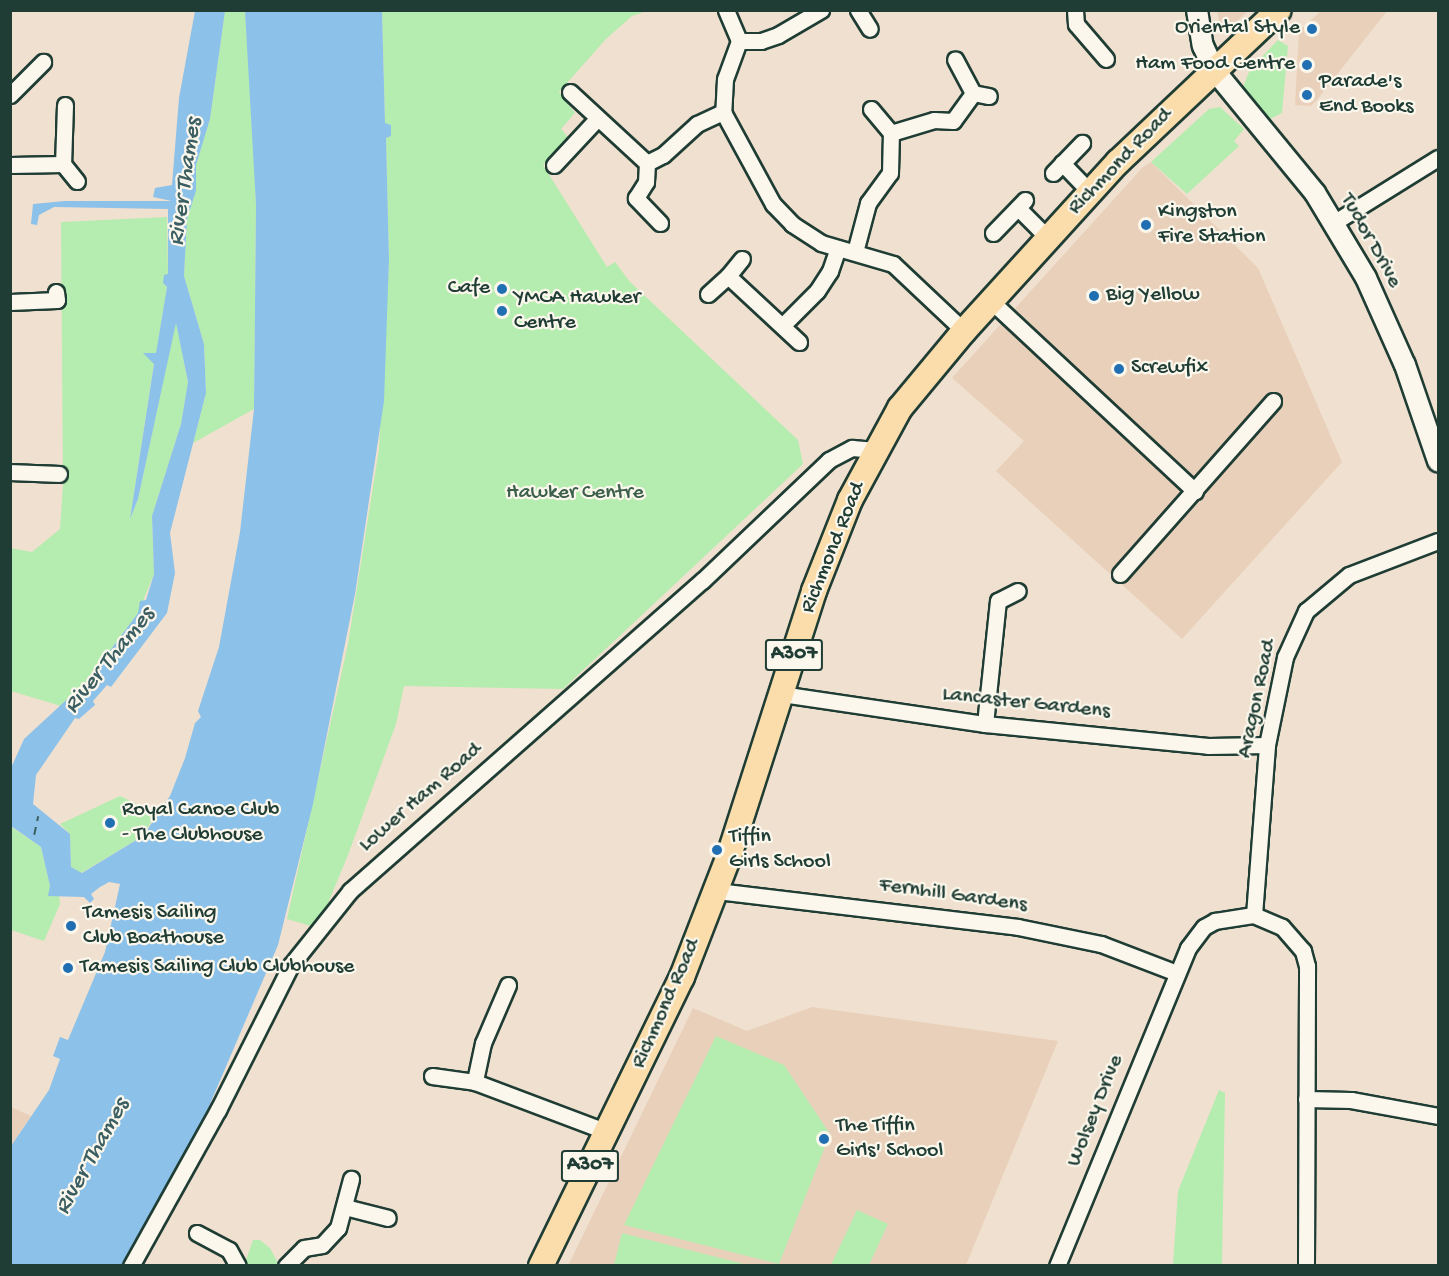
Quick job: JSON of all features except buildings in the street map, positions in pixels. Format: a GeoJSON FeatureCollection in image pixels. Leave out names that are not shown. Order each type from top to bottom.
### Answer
{"type":"FeatureCollection","features":[{"type":"Feature","properties":{"kind":"main road","name":"Richmond Road"},"geometry":{"type":"LineString","coordinates":[[541,1266],[669,1005],[717,891],[814,591],[850,501],[900,408],[964,331],[1090,192],[1214,70],[1279,10]]}},
{"type":"Feature","properties":{"kind":"street"},"geometry":{"type":"LineString","coordinates":[[726,10],[739,41],[725,79],[723,112],[773,204],[792,224],[821,243],[893,264],[964,331]]}},
{"type":"Feature","properties":{"kind":"street"},"geometry":{"type":"LineString","coordinates":[[739,41],[761,41],[778,35],[821,10]]}},
{"type":"Feature","properties":{"kind":"street"},"geometry":{"type":"LineString","coordinates":[[858,10],[870,29]]}},
{"type":"Feature","properties":{"kind":"street"},"geometry":{"type":"LineString","coordinates":[[1075,10],[1076,24],[1106,59]]}},
{"type":"Feature","properties":{"kind":"street","name":"Tudor Drive"},"geometry":{"type":"LineString","coordinates":[[1197,10],[1203,46],[1214,70],[1335,222],[1384,318],[1438,461]]}},
{"type":"Feature","properties":{"kind":"street"},"geometry":{"type":"LineString","coordinates":[[955,59],[973,93]]}},
{"type":"Feature","properties":{"kind":"street"},"geometry":{"type":"LineString","coordinates":[[10,95],[43,62]]}},
{"type":"Feature","properties":{"kind":"street"},"geometry":{"type":"LineString","coordinates":[[570,92],[596,120],[647,163]]}},
{"type":"Feature","properties":{"kind":"street"},"geometry":{"type":"LineString","coordinates":[[973,93],[989,96]]}},
{"type":"Feature","properties":{"kind":"street"},"geometry":{"type":"LineString","coordinates":[[891,133],[934,120],[953,121],[973,93]]}},
{"type":"Feature","properties":{"kind":"street"},"geometry":{"type":"LineString","coordinates":[[65,105],[63,164],[77,181]]}},
{"type":"Feature","properties":{"kind":"street"},"geometry":{"type":"LineString","coordinates":[[855,252],[868,203],[890,173],[891,133],[871,109]]}},
{"type":"Feature","properties":{"kind":"street"},"geometry":{"type":"LineString","coordinates":[[647,163],[663,155],[697,124],[723,112]]}},
{"type":"Feature","properties":{"kind":"street"},"geometry":{"type":"LineString","coordinates":[[554,165],[596,120]]}},
{"type":"Feature","properties":{"kind":"street"},"geometry":{"type":"LineString","coordinates":[[1082,143],[1057,168],[1090,192]]}},
{"type":"Feature","properties":{"kind":"street"},"geometry":{"type":"LineString","coordinates":[[1335,222],[1438,158]]}},
{"type":"Feature","properties":{"kind":"street"},"geometry":{"type":"LineString","coordinates":[[647,163],[646,182],[636,198],[660,223]]}},
{"type":"Feature","properties":{"kind":"street"},"geometry":{"type":"LineString","coordinates":[[10,165],[63,164]]}},
{"type":"Feature","properties":{"kind":"street"},"geometry":{"type":"LineString","coordinates":[[993,233],[1022,204],[1048,238]]}},
{"type":"Feature","properties":{"kind":"street"},"geometry":{"type":"LineString","coordinates":[[783,325],[817,291],[830,271],[838,248]]}},
{"type":"Feature","properties":{"kind":"street"},"geometry":{"type":"LineString","coordinates":[[708,294],[728,276],[742,259]]}},
{"type":"Feature","properties":{"kind":"street"},"geometry":{"type":"LineString","coordinates":[[728,276],[799,342]]}},
{"type":"Feature","properties":{"kind":"street"},"geometry":{"type":"LineString","coordinates":[[10,302],[56,299]]}},
{"type":"Feature","properties":{"kind":"street"},"geometry":{"type":"LineString","coordinates":[[991,301],[1196,490]]}},
{"type":"Feature","properties":{"kind":"street"},"geometry":{"type":"LineString","coordinates":[[1120,574],[1273,401]]}},
{"type":"Feature","properties":{"kind":"street","name":"Lower Ham Road"},"geometry":{"type":"LineString","coordinates":[[131,1266],[218,1110],[286,972],[350,891],[660,618],[829,460],[847,450],[874,455]]}},
{"type":"Feature","properties":{"kind":"street"},"geometry":{"type":"LineString","coordinates":[[10,472],[59,474]]}},
{"type":"Feature","properties":{"kind":"street","name":"Aragon Road"},"geometry":{"type":"LineString","coordinates":[[1254,915],[1267,744],[1286,657],[1306,611],[1349,575],[1438,541]]}},
{"type":"Feature","properties":{"kind":"street"},"geometry":{"type":"LineString","coordinates":[[986,724],[998,601],[1018,591]]}},
{"type":"Feature","properties":{"kind":"street","name":"Lancaster Gardens"},"geometry":{"type":"LineString","coordinates":[[781,694],[986,724],[1208,746],[1267,744]]}},
{"type":"Feature","properties":{"kind":"street","name":"Fernhill Gardens"},"geometry":{"type":"LineString","coordinates":[[717,891],[1018,927],[1101,944],[1177,974]]}},
{"type":"Feature","properties":{"kind":"street"},"geometry":{"type":"LineString","coordinates":[[1177,974],[1188,948],[1204,927],[1226,917],[1254,915],[1287,933],[1303,951],[1307,966],[1306,1266]]}},
{"type":"Feature","properties":{"kind":"street","name":"Wolsey Drive"},"geometry":{"type":"LineString","coordinates":[[1058,1266],[1177,974]]}},
{"type":"Feature","properties":{"kind":"street"},"geometry":{"type":"LineString","coordinates":[[475,1082],[483,1042],[508,986]]}},
{"type":"Feature","properties":{"kind":"street"},"geometry":{"type":"LineString","coordinates":[[432,1076],[475,1082],[607,1132]]}},
{"type":"Feature","properties":{"kind":"street"},"geometry":{"type":"LineString","coordinates":[[1306,1099],[1351,1100],[1438,1116]]}},
{"type":"Feature","properties":{"kind":"street"},"geometry":{"type":"LineString","coordinates":[[286,1266],[304,1248],[322,1245],[338,1228],[351,1179]]}},
{"type":"Feature","properties":{"kind":"street"},"geometry":{"type":"LineString","coordinates":[[345,1208],[388,1218]]}},
{"type":"Feature","properties":{"kind":"street"},"geometry":{"type":"LineString","coordinates":[[197,1233],[228,1250],[238,1266]]}},
{"type":"Feature","properties":{"kind":"shaded area"},"geometry":{"type":"Polygon","coordinates":[[[1217,10],[1248,11],[1228,30],[1220,27],[1217,10]]]}},
{"type":"Feature","properties":{"kind":"shaded area"},"geometry":{"type":"Polygon","coordinates":[[[1322,10],[1387,11],[1316,101],[1311,106],[1295,105],[1299,31],[1322,10]]]}},
{"type":"Feature","properties":{"kind":"shaded area"},"geometry":{"type":"Polygon","coordinates":[[[1151,162],[1258,268],[1342,462],[1182,639],[996,471],[1024,441],[952,378],[1143,167],[1151,162]]]}},
{"type":"Feature","properties":{"kind":"shaded area","name":"The Tiffin Girls' School"},"geometry":{"type":"Polygon","coordinates":[[[812,1007],[1058,1041],[966,1265],[568,1266],[693,1008],[747,1031],[812,1007]]]}},
{"type":"Feature","properties":{"kind":"shaded area"},"geometry":{"type":"Polygon","coordinates":[[[11,1107],[31,1116],[11,1146],[11,1107]]]}},
{"type":"Feature","properties":{"kind":"green space"},"geometry":{"type":"Polygon","coordinates":[[[225,11],[245,11],[256,205],[254,409],[193,443],[206,393],[204,344],[184,276],[187,219],[196,191],[196,165],[210,119],[225,11]]]}},
{"type":"Feature","properties":{"kind":"green space","name":"Hawker Centre"},"geometry":{"type":"Polygon","coordinates":[[[382,11],[647,11],[632,16],[606,39],[559,92],[575,113],[561,129],[568,137],[543,165],[607,267],[615,262],[630,282],[798,440],[803,464],[563,689],[404,686],[396,724],[348,855],[326,908],[311,926],[287,919],[348,644],[379,449],[389,259],[386,138],[391,136],[391,125],[385,123],[382,11]]]}},
{"type":"Feature","properties":{"kind":"green space"},"geometry":{"type":"Polygon","coordinates":[[[1278,40],[1288,46],[1282,113],[1268,120],[1242,90],[1250,69],[1278,40]]]}},
{"type":"Feature","properties":{"kind":"green space"},"geometry":{"type":"Polygon","coordinates":[[[1220,107],[1244,129],[1234,141],[1239,146],[1187,194],[1151,162],[1209,109],[1220,107]]]}},
{"type":"Feature","properties":{"kind":"green space"},"geometry":{"type":"Polygon","coordinates":[[[167,217],[168,275],[163,283],[167,287],[156,354],[144,353],[154,363],[130,519],[138,499],[176,321],[188,383],[181,424],[152,516],[154,574],[138,613],[89,679],[61,706],[11,691],[10,548],[32,552],[60,529],[63,485],[61,222],[167,217]]]}},
{"type":"Feature","properties":{"kind":"green space"},"geometry":{"type":"Polygon","coordinates":[[[120,796],[156,813],[143,836],[81,873],[71,867],[70,834],[60,824],[120,796]]]}},
{"type":"Feature","properties":{"kind":"green space"},"geometry":{"type":"Polygon","coordinates":[[[10,826],[41,847],[50,886],[59,894],[60,904],[44,941],[11,930],[10,826]]]}},
{"type":"Feature","properties":{"kind":"green space"},"geometry":{"type":"Polygon","coordinates":[[[716,1036],[784,1065],[830,1134],[779,1264],[624,1225],[716,1036]]]}},
{"type":"Feature","properties":{"kind":"green space"},"geometry":{"type":"Polygon","coordinates":[[[1219,1090],[1225,1093],[1222,1265],[1173,1265],[1178,1191],[1219,1090]]]}},
{"type":"Feature","properties":{"kind":"green space"},"geometry":{"type":"Polygon","coordinates":[[[857,1210],[888,1224],[869,1265],[831,1265],[857,1210]]]}},
{"type":"Feature","properties":{"kind":"green space"},"geometry":{"type":"Polygon","coordinates":[[[622,1233],[748,1265],[614,1265],[622,1233]]]}},
{"type":"Feature","properties":{"kind":"green space"},"geometry":{"type":"Polygon","coordinates":[[[253,1240],[260,1240],[270,1248],[278,1263],[276,1266],[244,1266],[253,1240]]]}},
{"type":"Feature","properties":{"kind":"water","name":"River Thames"},"geometry":{"type":"Polygon","coordinates":[[[195,11],[225,11],[210,119],[196,165],[196,191],[187,219],[184,276],[204,344],[206,393],[170,533],[175,573],[167,613],[111,687],[107,685],[93,701],[95,705],[79,719],[75,718],[36,775],[33,804],[70,834],[71,867],[82,873],[143,836],[170,796],[185,758],[195,723],[201,717],[198,711],[219,647],[240,532],[254,409],[256,205],[245,11],[382,11],[385,123],[391,125],[391,136],[386,138],[389,259],[384,401],[355,594],[313,804],[278,945],[207,1111],[123,1265],[11,1266],[11,1146],[49,1090],[60,1059],[53,1056],[60,1037],[68,1040],[105,952],[120,884],[109,882],[100,887],[91,894],[94,899],[90,903],[84,897],[48,896],[50,886],[41,847],[11,826],[11,768],[24,739],[89,679],[138,613],[140,601],[146,600],[154,574],[152,516],[181,424],[188,382],[176,323],[138,499],[130,519],[154,364],[143,353],[156,353],[167,287],[163,283],[164,275],[168,274],[168,209],[54,207],[39,215],[37,225],[31,224],[33,204],[65,201],[172,201],[153,197],[155,188],[172,185],[179,98],[195,11]]]}},
{"type":"Feature","properties":{"kind":"ferry route"},"geometry":{"type":"LineString","coordinates":[[34,835],[38,816]]}},
{"type":"Feature","properties":{"kind":"place","name":"Oriental Style"},"geometry":{"type":"Point","coordinates":[1312,29]}},
{"type":"Feature","properties":{"kind":"place","name":"Ham Food Centre"},"geometry":{"type":"Point","coordinates":[1307,65]}},
{"type":"Feature","properties":{"kind":"place","name":"Parade's End Books"},"geometry":{"type":"Point","coordinates":[1307,95]}},
{"type":"Feature","properties":{"kind":"place","name":"Kingston Fire Station"},"geometry":{"type":"Point","coordinates":[1146,225]}},
{"type":"Feature","properties":{"kind":"place","name":"Cafe"},"geometry":{"type":"Point","coordinates":[502,289]}},
{"type":"Feature","properties":{"kind":"place","name":"Big Yellow"},"geometry":{"type":"Point","coordinates":[1094,296]}},
{"type":"Feature","properties":{"kind":"place","name":"YMCA Hawker Centre"},"geometry":{"type":"Point","coordinates":[502,311]}},
{"type":"Feature","properties":{"kind":"place","name":"Screwfix"},"geometry":{"type":"Point","coordinates":[1119,369]}},
{"type":"Feature","properties":{"kind":"place","name":"Royal Canoe Club - The Clubhouse"},"geometry":{"type":"Point","coordinates":[110,823]}},
{"type":"Feature","properties":{"kind":"place","name":"Tiffin Girls School"},"geometry":{"type":"Point","coordinates":[717,850]}},
{"type":"Feature","properties":{"kind":"place","name":"Tamesis Sailing Club Boathouse"},"geometry":{"type":"Point","coordinates":[71,926]}},
{"type":"Feature","properties":{"kind":"place","name":"Tamesis Sailing Club Clubhouse"},"geometry":{"type":"Point","coordinates":[68,968]}},
{"type":"Feature","properties":{"kind":"place","name":"The Tiffin Girls' School"},"geometry":{"type":"Point","coordinates":[824,1139]}}]}
